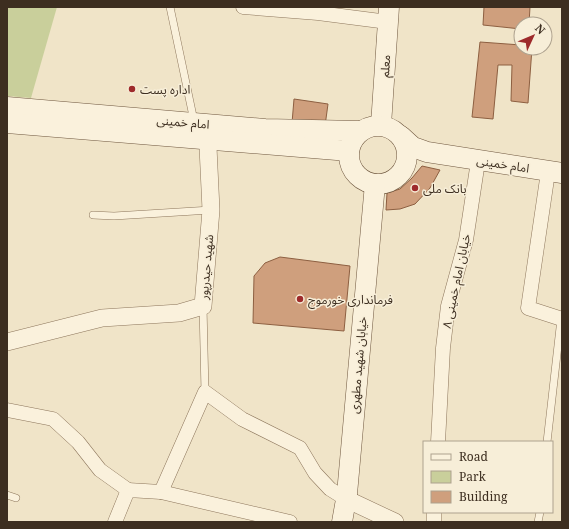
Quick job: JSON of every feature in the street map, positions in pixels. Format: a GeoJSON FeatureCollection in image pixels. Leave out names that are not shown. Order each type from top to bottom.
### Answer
{"type":"FeatureCollection","features":[{"type":"Feature","properties":{"kind":"main road","name":"معلم"},"geometry":{"type":"LineString","coordinates":[[381,126],[388,14]]}},
{"type":"Feature","properties":{"kind":"main road","name":"امام خمینی"},"geometry":{"type":"LineString","coordinates":[[7,108],[203,129],[349,151]]}},
{"type":"Feature","properties":{"kind":"main road","name":"امام خمینی"},"geometry":{"type":"LineString","coordinates":[[7,123],[203,129],[360,131]]}},
{"type":"Feature","properties":{"kind":"main road"},"geometry":{"type":"LineString","coordinates":[[370,126],[381,126],[392,129],[401,136],[406,147],[407,158],[404,169],[396,178],[386,183],[375,184],[364,180],[355,173],[350,163],[349,151],[352,140],[360,131],[370,126]]}},
{"type":"Feature","properties":{"kind":"main road","name":"امام خمینی"},"geometry":{"type":"LineString","coordinates":[[401,136],[414,147],[427,152],[557,177]]}},
{"type":"Feature","properties":{"kind":"main road","name":"امام خمینی"},"geometry":{"type":"LineString","coordinates":[[404,169],[417,162],[557,177]]}},
{"type":"Feature","properties":{"kind":"main road","name":"خیابان شهید مطهری"},"geometry":{"type":"LineString","coordinates":[[342,522],[346,499],[375,184]]}},
{"type":"Feature","properties":{"kind":"street"},"geometry":{"type":"LineString","coordinates":[[243,7],[318,13],[388,14]]}},
{"type":"Feature","properties":{"kind":"street","name":"شهید حیدرپور"},"geometry":{"type":"LineString","coordinates":[[7,342],[102,318],[179,313],[203,306],[211,210],[203,129]]}},
{"type":"Feature","properties":{"kind":"street","name":"خیابان امام خمینی ۸"},"geometry":{"type":"LineString","coordinates":[[438,441],[443,348],[448,306],[466,240],[477,168]]}},
{"type":"Feature","properties":{"kind":"street"},"geometry":{"type":"LineString","coordinates":[[557,177],[528,308],[561,319]]}},
{"type":"Feature","properties":{"kind":"street"},"geometry":{"type":"LineString","coordinates":[[161,492],[205,392],[242,419],[300,448],[315,473],[330,489],[346,499],[396,522]]}},
{"type":"Feature","properties":{"kind":"street"},"geometry":{"type":"LineString","coordinates":[[7,410],[53,419],[78,442],[100,470],[128,490],[161,492],[290,522]]}},
{"type":"Feature","properties":{"kind":"street"},"geometry":{"type":"LineString","coordinates":[[115,522],[128,490]]}},
{"type":"Feature","properties":{"kind":"lane"},"geometry":{"type":"LineString","coordinates":[[170,7],[203,129]]}},
{"type":"Feature","properties":{"kind":"lane"},"geometry":{"type":"LineString","coordinates":[[93,214],[114,216],[211,210]]}},
{"type":"Feature","properties":{"kind":"lane"},"geometry":{"type":"LineString","coordinates":[[203,306],[205,392]]}},
{"type":"Feature","properties":{"kind":"lane"},"geometry":{"type":"LineString","coordinates":[[547,441],[561,319]]}},
{"type":"Feature","properties":{"kind":"lane"},"geometry":{"type":"LineString","coordinates":[[7,496],[16,498]]}},
{"type":"Feature","properties":{"kind":"green space"},"geometry":{"type":"Polygon","coordinates":[[[7,7],[57,7],[31,98],[7,96],[7,7]]]}},
{"type":"Feature","properties":{"kind":"building"},"geometry":{"type":"Polygon","coordinates":[[[484,7],[530,7],[529,16],[513,16],[513,28],[483,25],[484,7]]]}},
{"type":"Feature","properties":{"kind":"building"},"geometry":{"type":"Polygon","coordinates":[[[480,42],[513,44],[513,56],[531,56],[528,103],[511,101],[512,65],[498,65],[493,119],[472,117],[480,42]]]}},
{"type":"Feature","properties":{"kind":"building"},"geometry":{"type":"Polygon","coordinates":[[[294,99],[328,104],[325,126],[292,123],[294,99]]]}},
{"type":"Feature","properties":{"kind":"building","name":"بانک ملی"},"geometry":{"type":"Polygon","coordinates":[[[422,166],[440,170],[430,188],[415,204],[400,209],[386,210],[387,193],[400,189],[422,166]]]}},
{"type":"Feature","properties":{"kind":"building","name":"فرمانداری خورموج"},"geometry":{"type":"Polygon","coordinates":[[[280,257],[350,266],[344,331],[253,323],[254,276],[265,263],[280,257]]]}},
{"type":"Feature","properties":{"kind":"place","name":"اداره پست"},"geometry":{"type":"Point","coordinates":[132,89]}},
{"type":"Feature","properties":{"kind":"place","name":"بانک ملی"},"geometry":{"type":"Point","coordinates":[415,188]}},
{"type":"Feature","properties":{"kind":"place","name":"فرمانداری خورموج"},"geometry":{"type":"Point","coordinates":[300,299]}}]}
